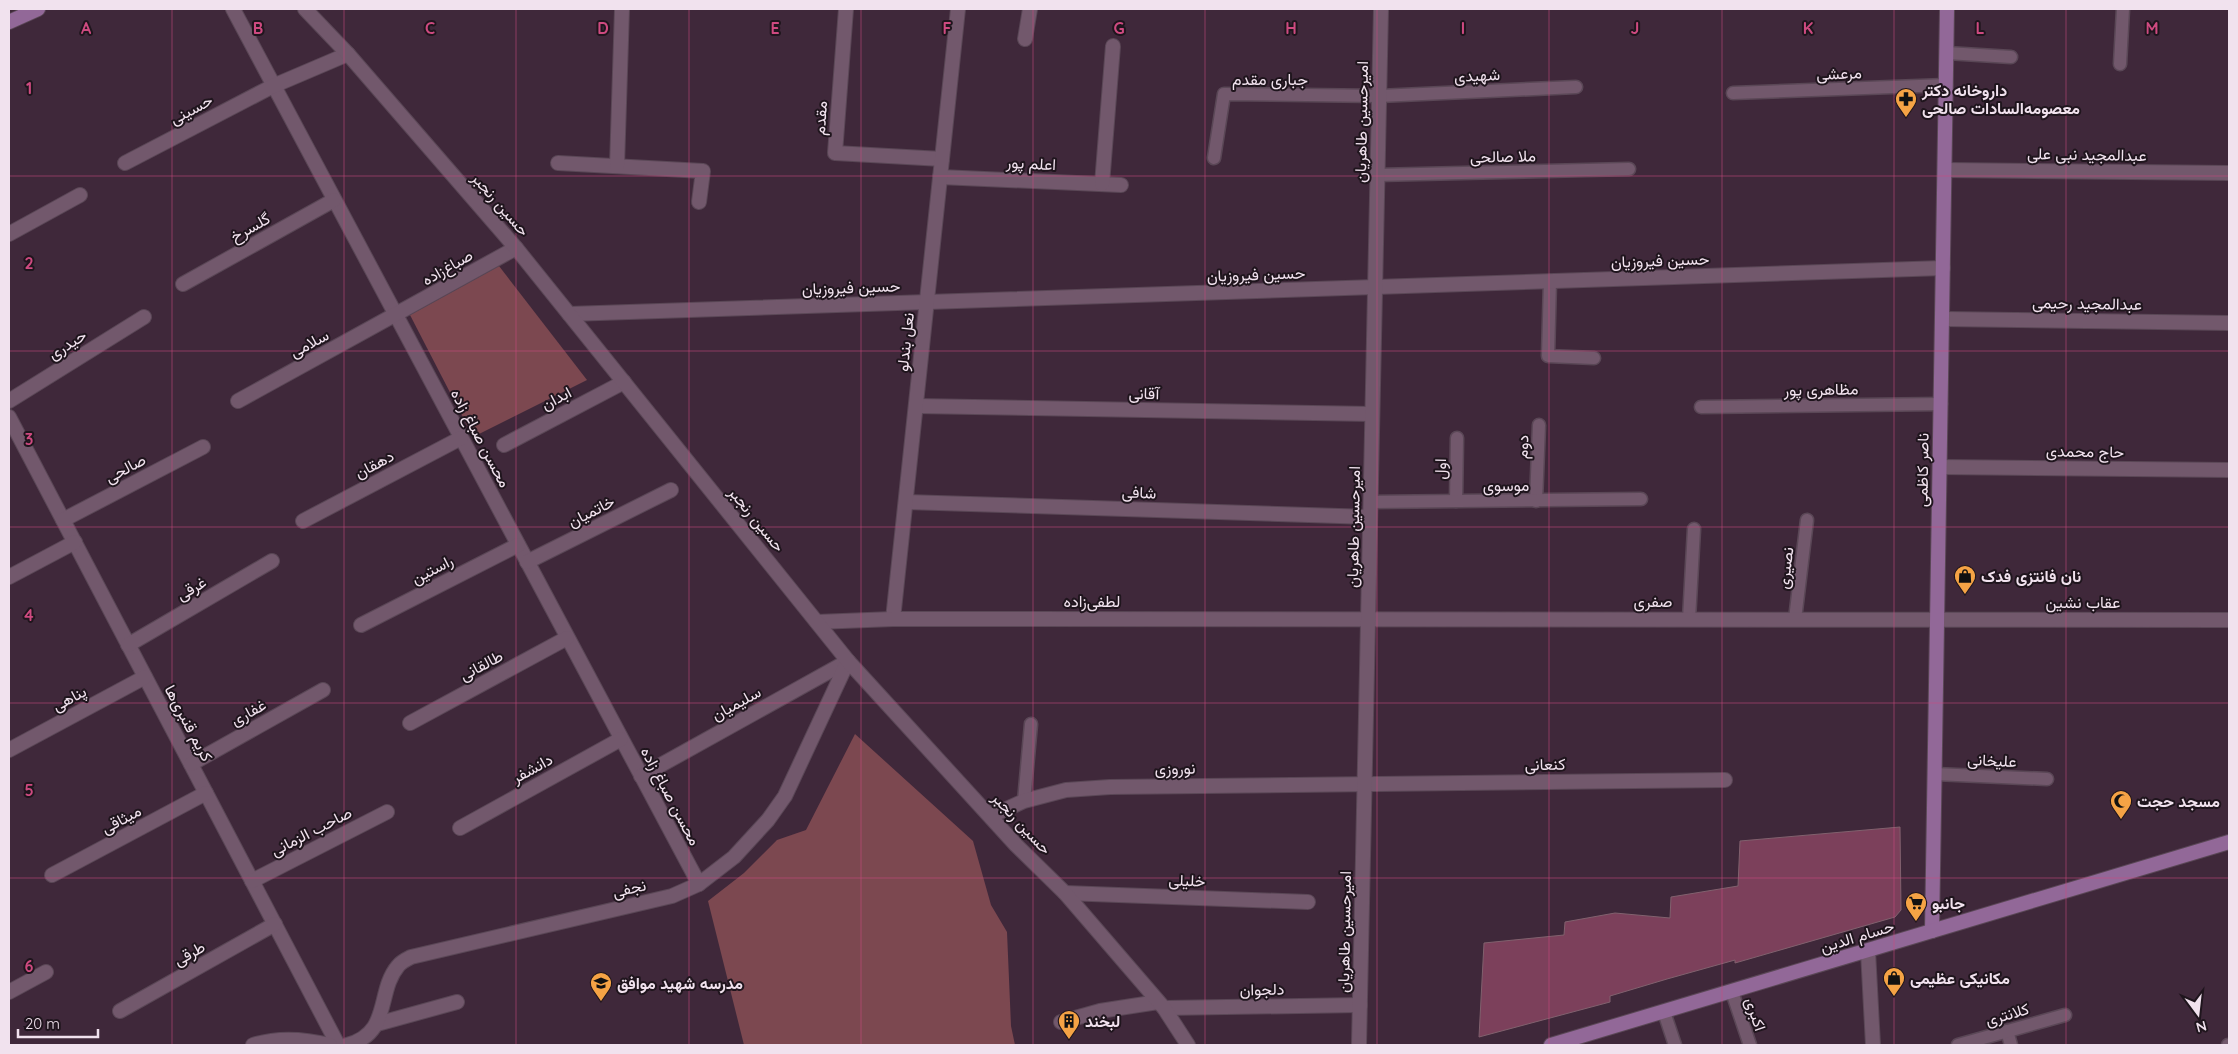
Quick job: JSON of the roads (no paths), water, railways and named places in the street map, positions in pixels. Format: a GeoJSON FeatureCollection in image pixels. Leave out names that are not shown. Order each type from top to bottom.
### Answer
{"type":"FeatureCollection","features":[{"type":"Feature","properties":{"kind":"main road"},"geometry":{"type":"LineString","coordinates":[[9,22],[38,9]]}},
{"type":"Feature","properties":{"kind":"main road","name":"ناصر کاظمی"},"geometry":{"type":"LineString","coordinates":[[1932,931],[1944,319],[1947,9]]}},
{"type":"Feature","properties":{"kind":"main road","name":"حسام الدین"},"geometry":{"type":"LineString","coordinates":[[1552,1045],[2229,842]]}},
{"type":"Feature","properties":{"kind":"street","name":"محسن صباغ زاده"},"geometry":{"type":"LineString","coordinates":[[233,9],[699,884]]}},
{"type":"Feature","properties":{"kind":"street","name":"حسین رنجبر"},"geometry":{"type":"LineString","coordinates":[[305,9],[348,54],[516,248],[848,661],[1016,845],[1065,894],[1161,1005],[1188,1045]]}},
{"type":"Feature","properties":{"kind":"street"},"geometry":{"type":"LineString","coordinates":[[617,166],[622,9]]}},
{"type":"Feature","properties":{"kind":"street","name":"مقدم"},"geometry":{"type":"LineString","coordinates":[[846,9],[835,153],[942,159]]}},
{"type":"Feature","properties":{"kind":"street","name":"نعل بندلو"},"geometry":{"type":"LineString","coordinates":[[893,619],[958,9]]}},
{"type":"Feature","properties":{"kind":"street"},"geometry":{"type":"LineString","coordinates":[[1024,39],[1030,9]]}},
{"type":"Feature","properties":{"kind":"street","name":"امیرحسین طاهریان"},"geometry":{"type":"LineString","coordinates":[[1359,1045],[1381,9]]}},
{"type":"Feature","properties":{"kind":"street"},"geometry":{"type":"LineString","coordinates":[[1102,184],[1113,46]]}},
{"type":"Feature","properties":{"kind":"street"},"geometry":{"type":"LineString","coordinates":[[274,86],[348,54]]}},
{"type":"Feature","properties":{"kind":"street","name":"حسینی"},"geometry":{"type":"LineString","coordinates":[[126,163],[274,86]]}},
{"type":"Feature","properties":{"kind":"street"},"geometry":{"type":"LineString","coordinates":[[558,163],[703,171],[699,202]]}},
{"type":"Feature","properties":{"kind":"street","name":"عبدالمجید نبی علی"},"geometry":{"type":"LineString","coordinates":[[1945,170],[2229,173]]}},
{"type":"Feature","properties":{"kind":"street","name":"اعلم پور"},"geometry":{"type":"LineString","coordinates":[[940,177],[1121,185]]}},
{"type":"Feature","properties":{"kind":"street"},"geometry":{"type":"LineString","coordinates":[[9,234],[80,196]]}},
{"type":"Feature","properties":{"kind":"street","name":"گلسرخ"},"geometry":{"type":"LineString","coordinates":[[183,284],[334,200]]}},
{"type":"Feature","properties":{"kind":"street","name":"صباغ‌زاده"},"geometry":{"type":"LineString","coordinates":[[396,316],[516,248]]}},
{"type":"Feature","properties":{"kind":"street","name":"حسین فیروزیان"},"geometry":{"type":"LineString","coordinates":[[569,314],[1943,268]]}},
{"type":"Feature","properties":{"kind":"street","name":"حیدری"},"geometry":{"type":"LineString","coordinates":[[9,401],[144,316]]}},
{"type":"Feature","properties":{"kind":"street","name":"سلامی"},"geometry":{"type":"LineString","coordinates":[[238,401],[396,316]]}},
{"type":"Feature","properties":{"kind":"street","name":"عبدالمجید رحیمی"},"geometry":{"type":"LineString","coordinates":[[1944,319],[2229,323]]}},
{"type":"Feature","properties":{"kind":"street","name":"ابدان"},"geometry":{"type":"LineString","coordinates":[[504,445],[624,382]]}},
{"type":"Feature","properties":{"kind":"street","name":"آقانی"},"geometry":{"type":"LineString","coordinates":[[916,406],[1372,414]]}},
{"type":"Feature","properties":{"kind":"street","name":"کریم قنبری‌ها"},"geometry":{"type":"LineString","coordinates":[[9,417],[338,1045]]}},
{"type":"Feature","properties":{"kind":"street","name":"دهقان"},"geometry":{"type":"LineString","coordinates":[[303,522],[461,438]]}},
{"type":"Feature","properties":{"kind":"street","name":"صالحی"},"geometry":{"type":"LineString","coordinates":[[63,520],[203,447]]}},
{"type":"Feature","properties":{"kind":"street","name":"حاج محمدی"},"geometry":{"type":"LineString","coordinates":[[1940,467],[2229,470]]}},
{"type":"Feature","properties":{"kind":"street","name":"خاتمیان"},"geometry":{"type":"LineString","coordinates":[[527,562],[671,490]]}},
{"type":"Feature","properties":{"kind":"street","name":"شافی"},"geometry":{"type":"LineString","coordinates":[[906,502],[1370,517]]}},
{"type":"Feature","properties":{"kind":"street"},"geometry":{"type":"LineString","coordinates":[[9,577],[75,542]]}},
{"type":"Feature","properties":{"kind":"street","name":"راستین"},"geometry":{"type":"LineString","coordinates":[[361,625],[518,545]]}},
{"type":"Feature","properties":{"kind":"street","name":"غرقی"},"geometry":{"type":"LineString","coordinates":[[128,645],[272,560]]}},
{"type":"Feature","properties":{"kind":"street","name":"لطفی‌زاده"},"geometry":{"type":"LineString","coordinates":[[817,622],[893,619],[1368,619]]}},
{"type":"Feature","properties":{"kind":"street","name":"صفری"},"geometry":{"type":"LineString","coordinates":[[1368,619],[1938,619]]}},
{"type":"Feature","properties":{"kind":"street","name":"عقاب نشین"},"geometry":{"type":"LineString","coordinates":[[1938,619],[2229,620]]}},
{"type":"Feature","properties":{"kind":"street","name":"طالقانی"},"geometry":{"type":"LineString","coordinates":[[410,723],[568,638]]}},
{"type":"Feature","properties":{"kind":"street","name":"سلیمیان"},"geometry":{"type":"LineString","coordinates":[[641,776],[848,661]]}},
{"type":"Feature","properties":{"kind":"street","name":"نجفی"},"geometry":{"type":"LineString","coordinates":[[347,1045],[357,1043],[377,1024],[393,974],[399,965],[411,956],[672,896],[699,884],[734,857],[768,820],[785,796],[848,661]]}},
{"type":"Feature","properties":{"kind":"street","name":"پناهی"},"geometry":{"type":"LineString","coordinates":[[9,750],[145,677]]}},
{"type":"Feature","properties":{"kind":"street","name":"غفاری"},"geometry":{"type":"LineString","coordinates":[[191,764],[323,690]]}},
{"type":"Feature","properties":{"kind":"street","name":"دانشفر"},"geometry":{"type":"LineString","coordinates":[[460,828],[621,739]]}},
{"type":"Feature","properties":{"kind":"street","name":"کنعانی"},"geometry":{"type":"LineString","coordinates":[[1365,783],[1725,780]]}},
{"type":"Feature","properties":{"kind":"street","name":"نوروزی"},"geometry":{"type":"LineString","coordinates":[[991,816],[1024,801],[1066,790],[1110,787],[1365,783]]}},
{"type":"Feature","properties":{"kind":"street","name":"میثاقی"},"geometry":{"type":"LineString","coordinates":[[52,875],[206,793]]}},
{"type":"Feature","properties":{"kind":"street","name":"صاحب الزمانی"},"geometry":{"type":"LineString","coordinates":[[252,881],[387,812]]}},
{"type":"Feature","properties":{"kind":"street","name":"خلیلی"},"geometry":{"type":"LineString","coordinates":[[1065,894],[1308,902]]}},
{"type":"Feature","properties":{"kind":"street","name":"طرقی"},"geometry":{"type":"LineString","coordinates":[[120,1011],[275,924]]}},
{"type":"Feature","properties":{"kind":"street"},"geometry":{"type":"LineString","coordinates":[[1868,951],[1873,1045]]}},
{"type":"Feature","properties":{"kind":"street"},"geometry":{"type":"LineString","coordinates":[[9,992],[46,972]]}},
{"type":"Feature","properties":{"kind":"street"},"geometry":{"type":"LineString","coordinates":[[377,1024],[457,1002]]}},
{"type":"Feature","properties":{"kind":"street","name":"دلجوان"},"geometry":{"type":"LineString","coordinates":[[1061,1022],[1100,1011],[1161,1005],[1360,1005]]}},
{"type":"Feature","properties":{"kind":"street"},"geometry":{"type":"LineString","coordinates":[[253,1045],[286,1040],[305,1040],[330,1045]]}},
{"type":"Feature","properties":{"kind":"lane"},"geometry":{"type":"LineString","coordinates":[[2120,64],[2123,9]]}},
{"type":"Feature","properties":{"kind":"lane"},"geometry":{"type":"LineString","coordinates":[[1947,54],[2010,57]]}},
{"type":"Feature","properties":{"kind":"lane","name":"مرعشی"},"geometry":{"type":"LineString","coordinates":[[1733,93],[1946,85]]}},
{"type":"Feature","properties":{"kind":"lane","name":"شهیدی"},"geometry":{"type":"LineString","coordinates":[[1379,96],[1576,87]]}},
{"type":"Feature","properties":{"kind":"lane","name":"جباری مقدم"},"geometry":{"type":"LineString","coordinates":[[1214,158],[1224,94],[1379,96]]}},
{"type":"Feature","properties":{"kind":"lane","name":"ملا صالحی"},"geometry":{"type":"LineString","coordinates":[[1377,175],[1629,169]]}},
{"type":"Feature","properties":{"kind":"lane"},"geometry":{"type":"LineString","coordinates":[[1550,281],[1548,356],[1594,358]]}},
{"type":"Feature","properties":{"kind":"lane","name":"مظاهری پور"},"geometry":{"type":"LineString","coordinates":[[1701,407],[1941,404]]}},
{"type":"Feature","properties":{"kind":"lane","name":"دوم"},"geometry":{"type":"LineString","coordinates":[[1536,501],[1539,425]]}},
{"type":"Feature","properties":{"kind":"lane","name":"اول"},"geometry":{"type":"LineString","coordinates":[[1456,501],[1457,438]]}},
{"type":"Feature","properties":{"kind":"lane","name":"موسوی"},"geometry":{"type":"LineString","coordinates":[[1371,502],[1641,499]]}},
{"type":"Feature","properties":{"kind":"lane","name":"نصیری"},"geometry":{"type":"LineString","coordinates":[[1795,619],[1807,520]]}},
{"type":"Feature","properties":{"kind":"lane"},"geometry":{"type":"LineString","coordinates":[[1689,619],[1694,529]]}},
{"type":"Feature","properties":{"kind":"lane"},"geometry":{"type":"LineString","coordinates":[[1024,801],[1031,724]]}},
{"type":"Feature","properties":{"kind":"lane","name":"علیخانی"},"geometry":{"type":"LineString","coordinates":[[1936,774],[2047,779]]}},
{"type":"Feature","properties":{"kind":"lane","name":"اکبری"},"geometry":{"type":"LineString","coordinates":[[1732,992],[1750,1045]]}},
{"type":"Feature","properties":{"kind":"lane"},"geometry":{"type":"LineString","coordinates":[[1664,1012],[1675,1045]]}},
{"type":"Feature","properties":{"kind":"lane","name":"کلانتری"},"geometry":{"type":"LineString","coordinates":[[1958,1045],[2065,1015]]}},
{"type":"Feature","properties":{"kind":"lane"},"geometry":{"type":"LineString","coordinates":[[2008,1031],[2011,1045]]}},
{"type":"Feature","properties":{"kind":"place","name":"داروخانه دکتر معصومه‌السادات صالحی"},"geometry":{"type":"Point","coordinates":[1906,118]}},
{"type":"Feature","properties":{"kind":"place","name":"نان فانتزی فدک"},"geometry":{"type":"Point","coordinates":[1965,595]}},
{"type":"Feature","properties":{"kind":"place","name":"مسجد حجت"},"geometry":{"type":"Point","coordinates":[2121,820]}},
{"type":"Feature","properties":{"kind":"place","name":"جانبو"},"geometry":{"type":"Point","coordinates":[1916,922]}},
{"type":"Feature","properties":{"kind":"place","name":"مکانیکی عظیمی"},"geometry":{"type":"Point","coordinates":[1894,997]}},
{"type":"Feature","properties":{"kind":"place","name":"مدرسه شهید موافق"},"geometry":{"type":"Point","coordinates":[601,1002]}},
{"type":"Feature","properties":{"kind":"place","name":"لبخند"},"geometry":{"type":"Point","coordinates":[1069,1040]}}]}
